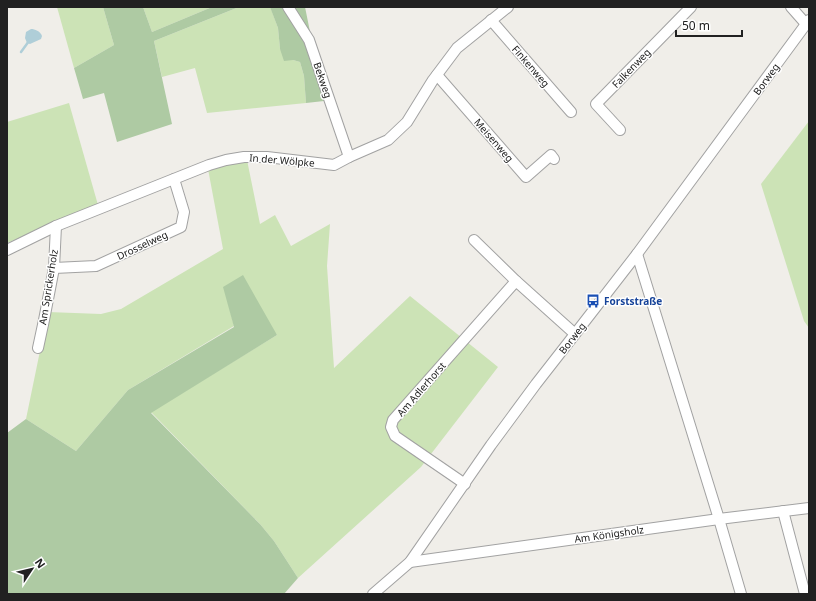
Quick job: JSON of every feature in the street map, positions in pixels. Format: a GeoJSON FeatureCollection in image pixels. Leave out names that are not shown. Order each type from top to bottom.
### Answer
{"type":"FeatureCollection","features":[{"type":"Feature","properties":{"kind":"street","name":"Bekweg"},"geometry":{"type":"LineString","coordinates":[[288,7],[309,40],[349,157]]}},
{"type":"Feature","properties":{"kind":"street","name":"In der Wölpke"},"geometry":{"type":"LineString","coordinates":[[7,250],[56,226],[209,165],[226,160],[244,157],[266,157],[334,165],[388,140],[407,122],[437,75],[457,48],[508,7]]}},
{"type":"Feature","properties":{"kind":"street","name":"Falkenweg"},"geometry":{"type":"LineString","coordinates":[[620,130],[596,104],[691,7]]}},
{"type":"Feature","properties":{"kind":"street"},"geometry":{"type":"LineString","coordinates":[[791,7],[808,22]]}},
{"type":"Feature","properties":{"kind":"street","name":"Finkenweg"},"geometry":{"type":"LineString","coordinates":[[491,20],[572,112]]}},
{"type":"Feature","properties":{"kind":"street","name":"Borweg"},"geometry":{"type":"LineString","coordinates":[[373,594],[410,562],[491,445],[536,384],[637,254],[808,22]]}},
{"type":"Feature","properties":{"kind":"street","name":"Meisenweg"},"geometry":{"type":"LineString","coordinates":[[437,75],[526,177],[551,155],[554,159]]}},
{"type":"Feature","properties":{"kind":"street","name":"Drosselweg"},"geometry":{"type":"LineString","coordinates":[[54,268],[96,266],[181,226],[184,212],[174,179]]}},
{"type":"Feature","properties":{"kind":"street","name":"Am Sprickerholz"},"geometry":{"type":"LineString","coordinates":[[38,348],[54,268],[56,226]]}},
{"type":"Feature","properties":{"kind":"street"},"geometry":{"type":"LineString","coordinates":[[474,240],[516,281],[575,334]]}},
{"type":"Feature","properties":{"kind":"street"},"geometry":{"type":"LineString","coordinates":[[637,254],[740,594]]}},
{"type":"Feature","properties":{"kind":"street","name":"Am Adlerhorst"},"geometry":{"type":"LineString","coordinates":[[465,484],[394,436],[391,427],[393,420],[516,281]]}},
{"type":"Feature","properties":{"kind":"street","name":"Am Königsholz"},"geometry":{"type":"LineString","coordinates":[[410,562],[718,519],[809,508]]}},
{"type":"Feature","properties":{"kind":"street"},"geometry":{"type":"LineString","coordinates":[[783,511],[806,594]]}},
{"type":"Feature","properties":{"kind":"green space"},"geometry":{"type":"Polygon","coordinates":[[[57,7],[103,7],[114,45],[74,68],[57,7]]]}},
{"type":"Feature","properties":{"kind":"green space"},"geometry":{"type":"Polygon","coordinates":[[[103,7],[143,7],[152,32],[212,7],[239,7],[154,41],[172,124],[117,142],[104,93],[83,99],[74,68],[114,45],[103,7]]]}},
{"type":"Feature","properties":{"kind":"green space"},"geometry":{"type":"Polygon","coordinates":[[[143,7],[212,7],[152,32],[143,7]]]}},
{"type":"Feature","properties":{"kind":"green space"},"geometry":{"type":"Polygon","coordinates":[[[239,7],[270,7],[278,28],[280,49],[293,60],[300,62],[304,76],[306,103],[207,113],[195,68],[162,77],[154,41],[239,7]]]}},
{"type":"Feature","properties":{"kind":"green space"},"geometry":{"type":"Polygon","coordinates":[[[270,7],[305,7],[324,101],[306,103],[304,76],[300,62],[293,60],[284,61],[280,49],[278,28],[270,7]]]}},
{"type":"Feature","properties":{"kind":"green space"},"geometry":{"type":"Polygon","coordinates":[[[69,103],[98,205],[7,243],[7,122],[69,103]]]}},
{"type":"Feature","properties":{"kind":"green space"},"geometry":{"type":"Polygon","coordinates":[[[809,121],[809,328],[804,321],[761,184],[809,121]]]}},
{"type":"Feature","properties":{"kind":"green space"},"geometry":{"type":"Polygon","coordinates":[[[247,160],[260,224],[275,215],[291,246],[330,224],[327,266],[334,368],[410,296],[498,367],[421,467],[298,578],[274,541],[260,524],[151,412],[277,335],[224,287],[234,326],[128,390],[76,451],[26,419],[48,312],[101,314],[121,309],[223,249],[208,169],[247,160]]]}},
{"type":"Feature","properties":{"kind":"green space"},"geometry":{"type":"Polygon","coordinates":[[[243,275],[277,335],[151,413],[260,524],[274,541],[298,578],[284,594],[7,594],[7,433],[26,419],[76,451],[128,390],[234,327],[223,287],[243,275]]]}},
{"type":"Feature","properties":{"kind":"water"},"geometry":{"type":"Polygon","coordinates":[[[34,29],[42,36],[41,39],[30,44],[27,43],[25,38],[26,32],[34,29]]]}},
{"type":"Feature","properties":{"kind":"waterway"},"geometry":{"type":"LineString","coordinates":[[21,52],[29,41]]}},
{"type":"Feature","properties":{"kind":"place","name":"Forststraße"},"geometry":{"type":"Point","coordinates":[593,301]}}]}
